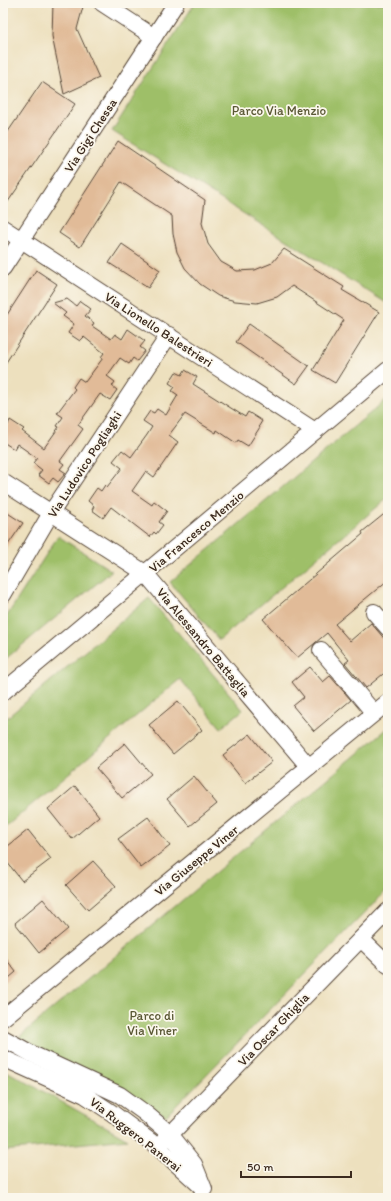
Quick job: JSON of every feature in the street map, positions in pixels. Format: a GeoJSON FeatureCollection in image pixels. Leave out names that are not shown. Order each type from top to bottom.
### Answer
{"type":"FeatureCollection","features":[{"type":"Feature","properties":{"kind":"street"},"geometry":{"type":"LineString","coordinates":[[102,3],[154,38]]}},
{"type":"Feature","properties":{"kind":"street","name":"Via Gigi Chessa"},"geometry":{"type":"LineString","coordinates":[[3,268],[176,3]]}},
{"type":"Feature","properties":{"kind":"street","name":"Via Lionello Balestrieri"},"geometry":{"type":"LineString","coordinates":[[3,228],[316,431]]}},
{"type":"Feature","properties":{"kind":"street","name":"Via Ludovico Pogliaghi"},"geometry":{"type":"LineString","coordinates":[[3,595],[51,513],[168,335]]}},
{"type":"Feature","properties":{"kind":"street","name":"Via Francesco Menzio"},"geometry":{"type":"LineString","coordinates":[[3,692],[388,370]]}},
{"type":"Feature","properties":{"kind":"street","name":"Via Alessandro Battaglia"},"geometry":{"type":"LineString","coordinates":[[3,482],[145,574],[309,767]]}},
{"type":"Feature","properties":{"kind":"street"},"geometry":{"type":"LineString","coordinates":[[374,612],[388,628]]}},
{"type":"Feature","properties":{"kind":"street"},"geometry":{"type":"LineString","coordinates":[[321,650],[374,713]]}},
{"type":"Feature","properties":{"kind":"street","name":"Via Giuseppe Viner"},"geometry":{"type":"LineString","coordinates":[[3,1018],[388,702]]}},
{"type":"Feature","properties":{"kind":"street","name":"Via Oscar Ghiglia"},"geometry":{"type":"LineString","coordinates":[[158,1147],[388,911]]}},
{"type":"Feature","properties":{"kind":"street"},"geometry":{"type":"LineString","coordinates":[[360,939],[388,965]]}},
{"type":"Feature","properties":{"kind":"street","name":"Via Ruggero Panerai"},"geometry":{"type":"LineString","coordinates":[[3,1038],[32,1054],[120,1095],[145,1113],[170,1134],[194,1164],[199,1194]]}},
{"type":"Feature","properties":{"kind":"street","name":"Via Ruggero Panerai"},"geometry":{"type":"LineString","coordinates":[[3,1058],[85,1096],[112,1113],[158,1147],[199,1194]]}},
{"type":"Feature","properties":{"kind":"green space","name":"Parco Via Menzio"},"geometry":{"type":"Polygon","coordinates":[[[195,3],[388,3],[388,304],[112,131],[195,3]]]}},
{"type":"Feature","properties":{"kind":"green space"},"geometry":{"type":"Polygon","coordinates":[[[388,398],[388,498],[219,640],[170,582],[388,398]]]}},
{"type":"Feature","properties":{"kind":"green space"},"geometry":{"type":"Polygon","coordinates":[[[58,536],[112,571],[3,661],[3,622],[58,536]]]}},
{"type":"Feature","properties":{"kind":"green space"},"geometry":{"type":"Polygon","coordinates":[[[149,598],[243,710],[221,728],[180,679],[3,829],[3,721],[149,598]]]}},
{"type":"Feature","properties":{"kind":"green space","name":"Parco di Via Viner"},"geometry":{"type":"Polygon","coordinates":[[[388,728],[388,889],[166,1116],[19,1037],[388,728]]]}},
{"type":"Feature","properties":{"kind":"green space"},"geometry":{"type":"Polygon","coordinates":[[[3,1069],[128,1139],[3,1151],[3,1069]]]}},
{"type":"Feature","properties":{"kind":"building"},"geometry":{"type":"Polygon","coordinates":[[[53,3],[84,3],[77,29],[99,78],[64,94],[52,36],[53,3]]]}},
{"type":"Feature","properties":{"kind":"building"},"geometry":{"type":"Polygon","coordinates":[[[42,82],[75,104],[3,209],[3,139],[42,82]]]}},
{"type":"Feature","properties":{"kind":"building"},"geometry":{"type":"Polygon","coordinates":[[[118,141],[205,200],[202,223],[208,244],[221,262],[237,271],[255,270],[272,263],[284,249],[344,287],[342,290],[379,312],[335,383],[313,370],[344,320],[292,286],[277,297],[257,303],[235,301],[218,296],[200,284],[185,268],[177,252],[173,234],[172,216],[121,182],[80,247],[59,233],[118,141]]]}},
{"type":"Feature","properties":{"kind":"building"},"geometry":{"type":"Polygon","coordinates":[[[122,244],[160,270],[148,288],[109,263],[122,244]]]}},
{"type":"Feature","properties":{"kind":"building"},"geometry":{"type":"Polygon","coordinates":[[[36,270],[57,284],[3,367],[3,321],[36,270]]]}},
{"type":"Feature","properties":{"kind":"building"},"geometry":{"type":"Polygon","coordinates":[[[67,299],[76,306],[80,301],[91,309],[85,316],[94,323],[92,326],[111,339],[115,334],[122,339],[128,329],[145,341],[140,347],[145,351],[137,361],[133,358],[129,364],[120,358],[107,376],[115,382],[112,386],[117,390],[110,400],[100,394],[78,425],[83,429],[60,461],[64,464],[60,469],[66,473],[58,482],[53,478],[49,483],[38,475],[42,470],[33,463],[37,458],[17,444],[14,449],[3,442],[3,422],[8,425],[10,420],[24,429],[22,431],[44,448],[59,427],[57,426],[63,417],[57,413],[75,389],[73,387],[79,378],[85,382],[103,358],[101,357],[104,353],[84,337],[80,341],[68,333],[74,324],[63,316],[66,313],[53,303],[67,299]]]}},
{"type":"Feature","properties":{"kind":"building"},"geometry":{"type":"Polygon","coordinates":[[[249,324],[309,366],[296,384],[236,342],[249,324]]]}},
{"type":"Feature","properties":{"kind":"building"},"geometry":{"type":"Polygon","coordinates":[[[185,370],[197,377],[193,384],[245,417],[248,412],[262,421],[248,446],[238,440],[236,443],[217,430],[216,433],[185,414],[169,435],[178,442],[154,477],[146,471],[132,491],[152,505],[154,501],[167,511],[159,522],[163,525],[156,534],[154,532],[150,537],[111,507],[103,518],[92,510],[94,506],[88,501],[97,488],[101,491],[105,485],[107,487],[122,468],[113,461],[122,450],[131,457],[147,435],[152,427],[143,421],[150,411],[154,413],[157,409],[166,415],[178,395],[172,391],[175,387],[169,383],[176,372],[182,375],[185,370]]]}},
{"type":"Feature","properties":{"kind":"building"},"geometry":{"type":"Polygon","coordinates":[[[3,510],[23,523],[3,552],[3,510]]]}},
{"type":"Feature","properties":{"kind":"building"},"geometry":{"type":"Polygon","coordinates":[[[388,511],[388,580],[335,624],[350,641],[371,623],[388,643],[388,670],[366,688],[345,663],[349,660],[327,633],[297,658],[263,619],[388,511]]]}},
{"type":"Feature","properties":{"kind":"building"},"geometry":{"type":"Polygon","coordinates":[[[310,667],[323,682],[330,676],[351,700],[314,731],[293,706],[304,697],[292,682],[310,667]]]}},
{"type":"Feature","properties":{"kind":"building"},"geometry":{"type":"Polygon","coordinates":[[[178,701],[202,730],[173,754],[149,725],[178,701]]]}},
{"type":"Feature","properties":{"kind":"building"},"geometry":{"type":"Polygon","coordinates":[[[250,734],[272,762],[245,783],[223,755],[250,734]]]}},
{"type":"Feature","properties":{"kind":"building"},"geometry":{"type":"Polygon","coordinates":[[[125,743],[151,774],[122,798],[96,768],[125,743]]]}},
{"type":"Feature","properties":{"kind":"building"},"geometry":{"type":"Polygon","coordinates":[[[194,776],[217,804],[190,826],[167,799],[194,776]]]}},
{"type":"Feature","properties":{"kind":"building"},"geometry":{"type":"Polygon","coordinates":[[[75,786],[99,816],[72,839],[48,809],[75,786]]]}},
{"type":"Feature","properties":{"kind":"building"},"geometry":{"type":"Polygon","coordinates":[[[148,817],[170,846],[141,868],[118,839],[148,817]]]}},
{"type":"Feature","properties":{"kind":"building"},"geometry":{"type":"Polygon","coordinates":[[[28,830],[51,859],[22,881],[3,857],[3,850],[28,830]]]}},
{"type":"Feature","properties":{"kind":"building"},"geometry":{"type":"Polygon","coordinates":[[[93,861],[116,886],[88,910],[66,885],[93,861]]]}},
{"type":"Feature","properties":{"kind":"building"},"geometry":{"type":"Polygon","coordinates":[[[43,899],[68,929],[39,953],[15,923],[43,899]]]}},
{"type":"Feature","properties":{"kind":"building"},"geometry":{"type":"Polygon","coordinates":[[[3,955],[16,972],[3,983],[3,955]]]}}]}
